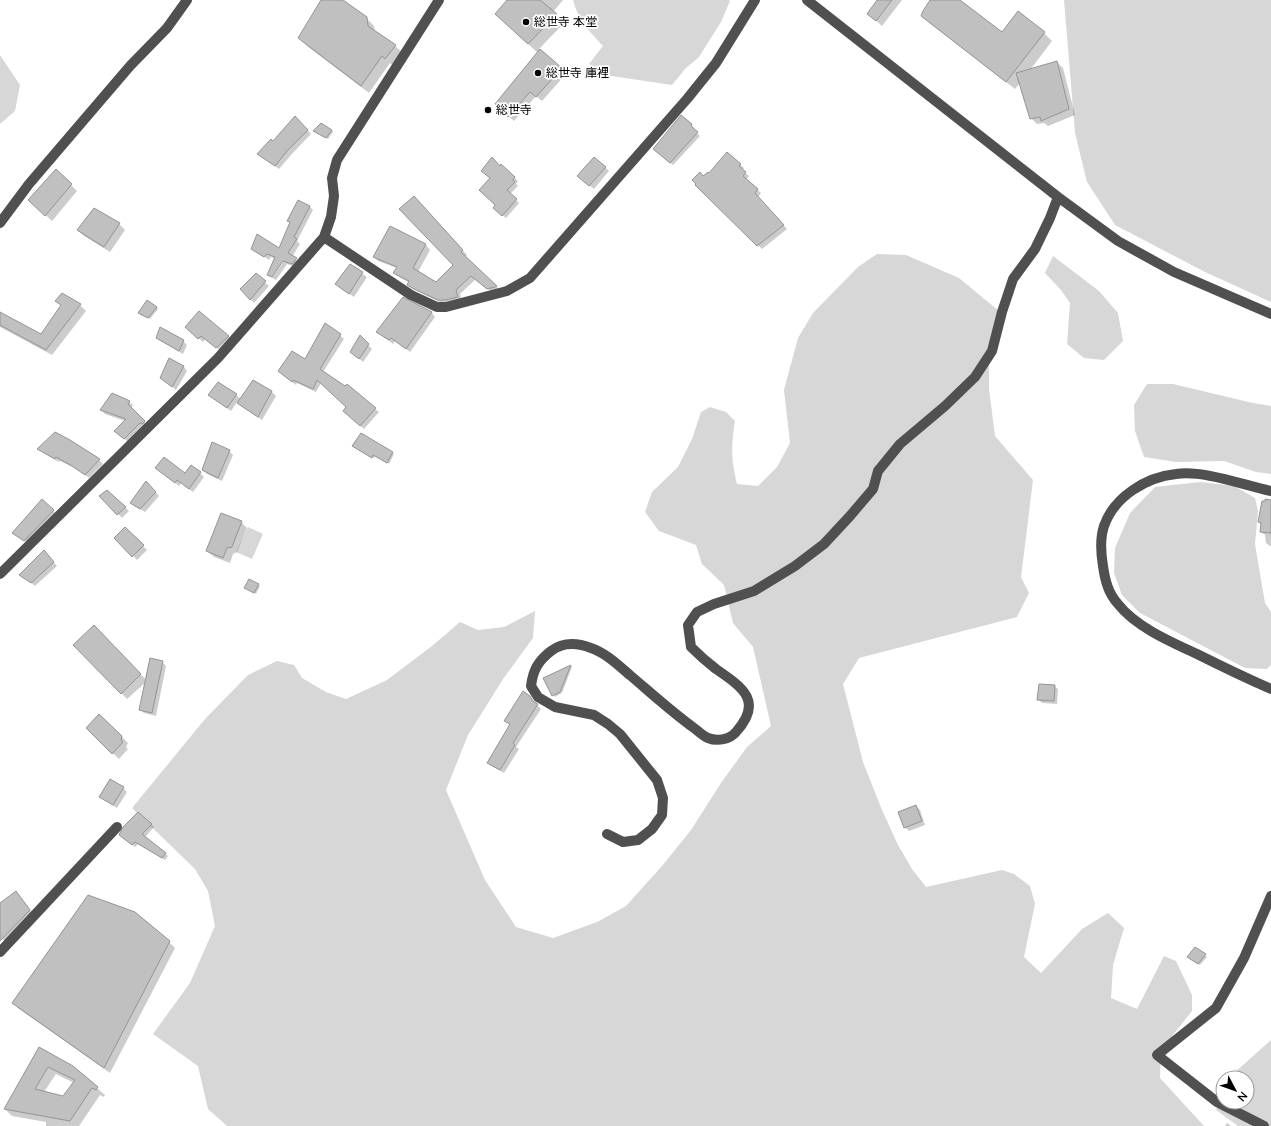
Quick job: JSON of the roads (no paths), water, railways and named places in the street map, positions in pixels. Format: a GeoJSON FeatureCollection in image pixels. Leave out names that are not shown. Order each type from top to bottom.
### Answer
{"type":"FeatureCollection","features":[{"type":"Feature","properties":{"kind":"street"},"geometry":{"type":"LineString","coordinates":[[0,223],[29,184],[130,66],[167,28],[187,0]]}},
{"type":"Feature","properties":{"kind":"street"},"geometry":{"type":"LineString","coordinates":[[0,574],[218,358],[324,237],[331,217],[334,196],[332,178],[337,160],[439,0]]}},
{"type":"Feature","properties":{"kind":"street"},"geometry":{"type":"LineString","coordinates":[[324,237],[411,295],[437,307],[446,307],[507,291],[530,278],[666,124],[716,63],[755,0]]}},
{"type":"Feature","properties":{"kind":"street"},"geometry":{"type":"LineString","coordinates":[[807,0],[1058,197],[1118,241],[1174,272],[1271,314]]}},
{"type":"Feature","properties":{"kind":"street"},"geometry":{"type":"LineString","coordinates":[[607,834],[623,842],[638,840],[652,829],[662,815],[663,798],[657,780],[620,734],[608,724],[594,715],[555,707],[538,697],[531,686],[532,674],[543,657],[553,649],[564,644],[579,644],[592,648],[609,658],[686,722],[708,738],[721,740],[733,735],[744,723],[750,708],[747,695],[736,683],[709,664],[691,647],[688,625],[697,612],[714,604],[754,590],[795,566],[824,544],[873,489],[878,471],[900,444],[945,406],[975,378],[992,351],[1002,312],[1014,279],[1034,249],[1050,218],[1058,197]]}},
{"type":"Feature","properties":{"kind":"street"},"geometry":{"type":"LineString","coordinates":[[1271,491],[1210,476],[1176,474],[1161,477],[1144,483],[1126,495],[1113,509],[1103,527],[1101,544],[1104,578],[1109,592],[1118,605],[1150,631],[1271,689]]}},
{"type":"Feature","properties":{"kind":"street"},"geometry":{"type":"LineString","coordinates":[[0,952],[117,827]]}},
{"type":"Feature","properties":{"kind":"street"},"geometry":{"type":"LineString","coordinates":[[1264,1126],[1217,1102],[1156,1055],[1216,1008],[1244,958],[1271,896]]}},
{"type":"Feature","properties":{"kind":"place","name":"総世寺 本堂"},"geometry":{"type":"Point","coordinates":[526,22]}},
{"type":"Feature","properties":{"kind":"place","name":"総世寺 庫裡"},"geometry":{"type":"Point","coordinates":[538,73]}},
{"type":"Feature","properties":{"kind":"place","name":"総世寺"},"geometry":{"type":"Point","coordinates":[488,110]}}]}
